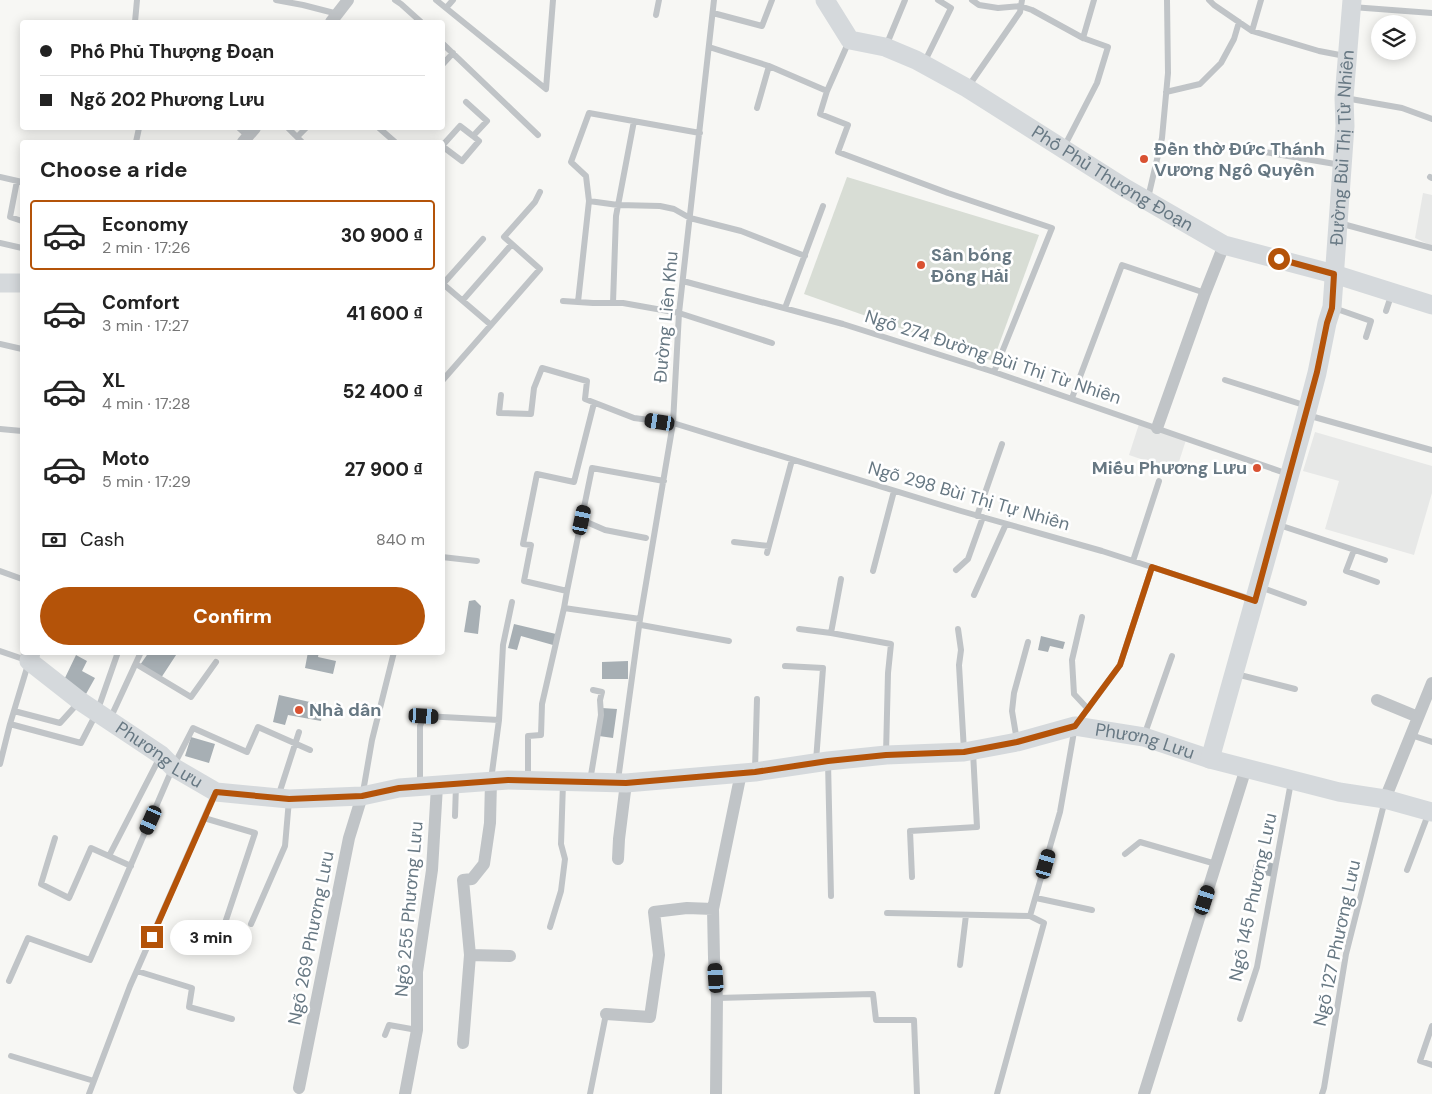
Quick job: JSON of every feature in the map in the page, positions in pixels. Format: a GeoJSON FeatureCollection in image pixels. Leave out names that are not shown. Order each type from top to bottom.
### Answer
{"type":"FeatureCollection","features":[{"type":"Feature","properties":{"kind":"street"},"geometry":{"type":"LineString","coordinates":[[335,18],[348,0]]}},
{"type":"Feature","properties":{"kind":"street"},"geometry":{"type":"LineString","coordinates":[[824,0],[850,40]]}},
{"type":"Feature","properties":{"kind":"street","name":"Đường Bùi Thị Từ Nhiên"},"geometry":{"type":"LineString","coordinates":[[1210,759],[1307,410],[1332,308],[1345,126],[1346,56],[1351,3]]}},
{"type":"Feature","properties":{"kind":"street","name":"Phố Phủ Thượng Đoạn"},"geometry":{"type":"LineString","coordinates":[[850,40],[885,47],[924,64],[968,88],[1147,202],[1224,245],[1334,274],[1432,305]]}},
{"type":"Feature","properties":{"kind":"street"},"geometry":{"type":"LineString","coordinates":[[1157,428],[1224,245]]}},
{"type":"Feature","properties":{"kind":"street"},"geometry":{"type":"LineString","coordinates":[[0,283],[20,283]]}},
{"type":"Feature","properties":{"kind":"street","name":"Phương Lưu"},"geometry":{"type":"LineString","coordinates":[[30,657],[80,701],[216,792],[284,798],[362,796],[399,788],[491,781],[622,783],[748,772],[886,755],[968,751],[1017,742],[1075,726],[1144,737],[1210,759],[1339,792],[1385,799],[1431,812]]}},
{"type":"Feature","properties":{"kind":"street"},"geometry":{"type":"LineString","coordinates":[[1385,799],[1418,717],[1428,699],[1432,683]]}},
{"type":"Feature","properties":{"kind":"street"},"geometry":{"type":"LineString","coordinates":[[1377,700],[1418,717]]}},
{"type":"Feature","properties":{"kind":"street"},"geometry":{"type":"LineString","coordinates":[[1144,1094],[1246,768]]}},
{"type":"Feature","properties":{"kind":"street"},"geometry":{"type":"LineString","coordinates":[[716,1094],[717,998],[713,909],[748,772]]}},
{"type":"Feature","properties":{"kind":"street"},"geometry":{"type":"LineString","coordinates":[[463,1043],[470,955],[464,880],[472,879],[484,864],[490,823],[491,781]]}},
{"type":"Feature","properties":{"kind":"street"},"geometry":{"type":"LineString","coordinates":[[618,859],[622,783]]}},
{"type":"Feature","properties":{"kind":"street","name":"Ngõ 255 Phương Lưu"},"geometry":{"type":"LineString","coordinates":[[405,1094],[417,1030],[417,972],[432,870],[438,785]]}},
{"type":"Feature","properties":{"kind":"street","name":"Ngõ 269 Phương Lưu"},"geometry":{"type":"LineString","coordinates":[[299,1088],[346,854],[362,796]]}},
{"type":"Feature","properties":{"kind":"street"},"geometry":{"type":"LineString","coordinates":[[606,1014],[650,1017],[659,955],[654,912],[687,908],[713,909]]}},
{"type":"Feature","properties":{"kind":"street"},"geometry":{"type":"LineString","coordinates":[[470,955],[510,956]]}},
{"type":"Feature","properties":{"kind":"lane"},"geometry":{"type":"LineString","coordinates":[[135,20],[137,0]]}},
{"type":"Feature","properties":{"kind":"lane"},"geometry":{"type":"LineString","coordinates":[[276,0],[303,5],[335,18]]}},
{"type":"Feature","properties":{"kind":"lane"},"geometry":{"type":"LineString","coordinates":[[395,0],[419,20]]}},
{"type":"Feature","properties":{"kind":"lane"},"geometry":{"type":"LineString","coordinates":[[436,0],[546,89],[552,0]]}},
{"type":"Feature","properties":{"kind":"lane"},"geometry":{"type":"LineString","coordinates":[[446,8],[453,0]]}},
{"type":"Feature","properties":{"kind":"lane"},"geometry":{"type":"LineString","coordinates":[[656,14],[659,0]]}},
{"type":"Feature","properties":{"kind":"lane","name":"Đường Liên Khu"},"geometry":{"type":"LineString","coordinates":[[622,783],[640,622],[673,424],[679,313],[714,0]]}},
{"type":"Feature","properties":{"kind":"lane"},"geometry":{"type":"LineString","coordinates":[[713,13],[762,26],[772,0]]}},
{"type":"Feature","properties":{"kind":"lane"},"geometry":{"type":"LineString","coordinates":[[885,47],[905,0]]}},
{"type":"Feature","properties":{"kind":"lane"},"geometry":{"type":"LineString","coordinates":[[924,64],[951,8],[938,0]]}},
{"type":"Feature","properties":{"kind":"lane"},"geometry":{"type":"LineString","coordinates":[[972,0],[980,5],[998,8],[1021,3],[1083,38],[1108,47],[1097,83],[1063,149]]}},
{"type":"Feature","properties":{"kind":"lane"},"geometry":{"type":"LineString","coordinates":[[1083,38],[1094,0]]}},
{"type":"Feature","properties":{"kind":"lane"},"geometry":{"type":"LineString","coordinates":[[1147,202],[1162,138],[1168,73],[1167,0]]}},
{"type":"Feature","properties":{"kind":"lane"},"geometry":{"type":"LineString","coordinates":[[1209,0],[1252,31],[1319,52],[1346,56]]}},
{"type":"Feature","properties":{"kind":"lane"},"geometry":{"type":"LineString","coordinates":[[1252,31],[1260,0]]}},
{"type":"Feature","properties":{"kind":"lane"},"geometry":{"type":"LineString","coordinates":[[968,88],[1020,12],[1021,3]]}},
{"type":"Feature","properties":{"kind":"lane"},"geometry":{"type":"LineString","coordinates":[[1351,3],[1432,13]]}},
{"type":"Feature","properties":{"kind":"lane"},"geometry":{"type":"LineString","coordinates":[[1166,92],[1200,84],[1221,63],[1234,39],[1239,22]]}},
{"type":"Feature","properties":{"kind":"lane"},"geometry":{"type":"LineString","coordinates":[[850,40],[827,91],[820,114],[848,125],[838,152],[948,193],[1052,228],[994,372]]}},
{"type":"Feature","properties":{"kind":"lane"},"geometry":{"type":"LineString","coordinates":[[445,46],[538,135]]}},
{"type":"Feature","properties":{"kind":"lane"},"geometry":{"type":"LineString","coordinates":[[709,47],[768,66],[827,91]]}},
{"type":"Feature","properties":{"kind":"lane"},"geometry":{"type":"LineString","coordinates":[[445,62],[453,53]]}},
{"type":"Feature","properties":{"kind":"lane"},"geometry":{"type":"LineString","coordinates":[[757,108],[768,66]]}},
{"type":"Feature","properties":{"kind":"lane"},"geometry":{"type":"LineString","coordinates":[[1344,98],[1402,108],[1432,119]]}},
{"type":"Feature","properties":{"kind":"lane"},"geometry":{"type":"LineString","coordinates":[[466,102],[487,121],[473,136]]}},
{"type":"Feature","properties":{"kind":"lane"},"geometry":{"type":"LineString","coordinates":[[578,302],[589,201],[586,176],[571,162],[589,113],[700,133]]}},
{"type":"Feature","properties":{"kind":"lane"},"geometry":{"type":"LineString","coordinates":[[613,303],[616,216],[634,121]]}},
{"type":"Feature","properties":{"kind":"lane"},"geometry":{"type":"LineString","coordinates":[[445,143],[460,126],[479,142],[462,161],[445,148]]}},
{"type":"Feature","properties":{"kind":"lane"},"geometry":{"type":"LineString","coordinates":[[290,130],[299,140]]}},
{"type":"Feature","properties":{"kind":"lane"},"geometry":{"type":"LineString","coordinates":[[384,130],[394,140]]}},
{"type":"Feature","properties":{"kind":"lane"},"geometry":{"type":"LineString","coordinates":[[1265,152],[1342,166]]}},
{"type":"Feature","properties":{"kind":"lane"},"geometry":{"type":"LineString","coordinates":[[0,177],[20,182],[10,218],[20,220]]}},
{"type":"Feature","properties":{"kind":"lane"},"geometry":{"type":"LineString","coordinates":[[445,378],[540,269],[504,237],[535,202],[540,192]]}},
{"type":"Feature","properties":{"kind":"lane"},"geometry":{"type":"LineString","coordinates":[[589,201],[618,206],[660,206],[674,209],[690,218],[741,231],[805,256]]}},
{"type":"Feature","properties":{"kind":"lane"},"geometry":{"type":"LineString","coordinates":[[785,308],[823,206]]}},
{"type":"Feature","properties":{"kind":"lane"},"geometry":{"type":"LineString","coordinates":[[1338,222],[1432,248]]}},
{"type":"Feature","properties":{"kind":"lane"},"geometry":{"type":"LineString","coordinates":[[445,282],[484,239]]}},
{"type":"Feature","properties":{"kind":"lane"},"geometry":{"type":"LineString","coordinates":[[0,244],[20,248]]}},
{"type":"Feature","properties":{"kind":"lane"},"geometry":{"type":"LineString","coordinates":[[463,300],[512,244]]}},
{"type":"Feature","properties":{"kind":"lane"},"geometry":{"type":"LineString","coordinates":[[1072,398],[1122,265],[1205,293]]}},
{"type":"Feature","properties":{"kind":"lane","name":"Ngõ 274 Đường Bùi Thị Từ Nhiên"},"geometry":{"type":"LineString","coordinates":[[683,280],[843,324],[994,372],[1289,475]]}},
{"type":"Feature","properties":{"kind":"lane"},"geometry":{"type":"LineString","coordinates":[[445,286],[491,325]]}},
{"type":"Feature","properties":{"kind":"lane"},"geometry":{"type":"LineString","coordinates":[[1386,311],[1392,293]]}},
{"type":"Feature","properties":{"kind":"lane"},"geometry":{"type":"LineString","coordinates":[[563,301],[623,303],[679,313],[772,343]]}},
{"type":"Feature","properties":{"kind":"lane"},"geometry":{"type":"LineString","coordinates":[[1332,308],[1372,322],[1366,336]]}},
{"type":"Feature","properties":{"kind":"lane"},"geometry":{"type":"LineString","coordinates":[[0,344],[20,349]]}},
{"type":"Feature","properties":{"kind":"lane"},"geometry":{"type":"LineString","coordinates":[[500,395],[499,413],[531,414],[534,388],[542,368],[586,381],[585,399],[594,403],[574,482],[537,474],[523,544],[531,546],[524,581],[567,590]]}},
{"type":"Feature","properties":{"kind":"lane"},"geometry":{"type":"LineString","coordinates":[[1225,380],[1307,410],[1432,450]]}},
{"type":"Feature","properties":{"kind":"lane","name":"Ngõ 298 Bùi Thị Tự Nhiên"},"geometry":{"type":"LineString","coordinates":[[594,403],[634,418],[673,424],[1152,567],[1257,594],[1304,603]]}},
{"type":"Feature","properties":{"kind":"lane"},"geometry":{"type":"LineString","coordinates":[[0,429],[20,431]]}},
{"type":"Feature","properties":{"kind":"lane"},"geometry":{"type":"LineString","coordinates":[[956,570],[968,559],[1002,444]]}},
{"type":"Feature","properties":{"kind":"lane"},"geometry":{"type":"LineString","coordinates":[[734,542],[768,549],[792,460]]}},
{"type":"Feature","properties":{"kind":"lane"},"geometry":{"type":"LineString","coordinates":[[528,781],[528,736],[541,735],[542,704],[564,608],[592,468],[664,481]]}},
{"type":"Feature","properties":{"kind":"lane"},"geometry":{"type":"LineString","coordinates":[[1133,561],[1159,481]]}},
{"type":"Feature","properties":{"kind":"lane"},"geometry":{"type":"LineString","coordinates":[[873,571],[894,491]]}},
{"type":"Feature","properties":{"kind":"lane"},"geometry":{"type":"LineString","coordinates":[[582,520],[605,530],[646,538]]}},
{"type":"Feature","properties":{"kind":"lane"},"geometry":{"type":"LineString","coordinates":[[974,595],[1006,524]]}},
{"type":"Feature","properties":{"kind":"lane"},"geometry":{"type":"LineString","coordinates":[[1275,524],[1385,560]]}},
{"type":"Feature","properties":{"kind":"lane"},"geometry":{"type":"LineString","coordinates":[[1354,550],[1346,571],[1377,582]]}},
{"type":"Feature","properties":{"kind":"lane"},"geometry":{"type":"LineString","coordinates":[[445,557],[477,561]]}},
{"type":"Feature","properties":{"kind":"lane"},"geometry":{"type":"LineString","coordinates":[[1030,916],[1060,812],[1075,726],[1120,665],[1152,567]]}},
{"type":"Feature","properties":{"kind":"lane"},"geometry":{"type":"LineString","coordinates":[[0,572],[20,577]]}},
{"type":"Feature","properties":{"kind":"lane"},"geometry":{"type":"LineString","coordinates":[[831,633],[841,579]]}},
{"type":"Feature","properties":{"kind":"lane"},"geometry":{"type":"LineString","coordinates":[[491,781],[499,720],[503,645],[512,602]]}},
{"type":"Feature","properties":{"kind":"lane"},"geometry":{"type":"LineString","coordinates":[[564,608],[729,641]]}},
{"type":"Feature","properties":{"kind":"lane"},"geometry":{"type":"LineString","coordinates":[[1082,617],[1072,660],[1074,694],[1088,709]]}},
{"type":"Feature","properties":{"kind":"lane"},"geometry":{"type":"LineString","coordinates":[[799,629],[891,644],[888,673],[886,755]]}},
{"type":"Feature","properties":{"kind":"lane"},"geometry":{"type":"LineString","coordinates":[[912,877],[910,831],[977,827],[959,666],[961,650],[958,629]]}},
{"type":"Feature","properties":{"kind":"lane"},"geometry":{"type":"LineString","coordinates":[[1017,742],[1012,711],[1014,693],[1028,642]]}},
{"type":"Feature","properties":{"kind":"lane"},"geometry":{"type":"LineString","coordinates":[[0,651],[30,657],[2,750],[0,764]]}},
{"type":"Feature","properties":{"kind":"lane"},"geometry":{"type":"LineString","coordinates":[[103,716],[117,655]]}},
{"type":"Feature","properties":{"kind":"lane"},"geometry":{"type":"LineString","coordinates":[[10,724],[81,744],[103,716],[140,655]]}},
{"type":"Feature","properties":{"kind":"lane"},"geometry":{"type":"LineString","coordinates":[[362,796],[372,740],[393,655]]}},
{"type":"Feature","properties":{"kind":"lane"},"geometry":{"type":"LineString","coordinates":[[1144,737],[1172,656]]}},
{"type":"Feature","properties":{"kind":"lane"},"geometry":{"type":"LineString","coordinates":[[136,664],[191,697],[216,662]]}},
{"type":"Feature","properties":{"kind":"lane"},"geometry":{"type":"LineString","coordinates":[[785,666],[823,668],[822,762],[831,896]]}},
{"type":"Feature","properties":{"kind":"lane"},"geometry":{"type":"LineString","coordinates":[[1234,673],[1295,689]]}},
{"type":"Feature","properties":{"kind":"lane"},"geometry":{"type":"LineString","coordinates":[[590,782],[601,715],[600,700],[602,692],[593,690]]}},
{"type":"Feature","properties":{"kind":"lane"},"geometry":{"type":"LineString","coordinates":[[748,772],[758,700]]}},
{"type":"Feature","properties":{"kind":"lane"},"geometry":{"type":"LineString","coordinates":[[14,711],[60,723],[80,701]]}},
{"type":"Feature","properties":{"kind":"lane"},"geometry":{"type":"LineString","coordinates":[[455,816],[438,785],[420,726],[424,716],[499,720]]}},
{"type":"Feature","properties":{"kind":"lane"},"geometry":{"type":"LineString","coordinates":[[109,856],[167,761],[193,728],[247,752],[258,727],[310,750]]}},
{"type":"Feature","properties":{"kind":"lane"},"geometry":{"type":"LineString","coordinates":[[251,924],[285,846],[284,798],[299,732]]}},
{"type":"Feature","properties":{"kind":"lane"},"geometry":{"type":"LineString","coordinates":[[1411,735],[1432,742]]}},
{"type":"Feature","properties":{"kind":"lane"},"geometry":{"type":"LineString","coordinates":[[9,981],[28,938],[90,960],[130,866],[167,761]]}},
{"type":"Feature","properties":{"kind":"lane","name":"Ngõ 145 Phương Lưu"},"geometry":{"type":"LineString","coordinates":[[1240,1019],[1257,967],[1292,780]]}},
{"type":"Feature","properties":{"kind":"lane"},"geometry":{"type":"LineString","coordinates":[[550,927],[561,890],[565,859],[561,844],[563,782]]}},
{"type":"Feature","properties":{"kind":"lane"},"geometry":{"type":"LineString","coordinates":[[89,1094],[137,971],[216,792]]}},
{"type":"Feature","properties":{"kind":"lane","name":"Ngõ 127 Phương Lưu"},"geometry":{"type":"LineString","coordinates":[[1322,1094],[1346,954],[1385,799]]}},
{"type":"Feature","properties":{"kind":"lane"},"geometry":{"type":"LineString","coordinates":[[1407,870],[1431,812]]}},
{"type":"Feature","properties":{"kind":"lane"},"geometry":{"type":"LineString","coordinates":[[204,818],[255,833],[219,941]]}},
{"type":"Feature","properties":{"kind":"lane"},"geometry":{"type":"LineString","coordinates":[[55,838],[41,884],[69,898],[91,848],[130,866]]}},
{"type":"Feature","properties":{"kind":"lane"},"geometry":{"type":"LineString","coordinates":[[1125,854],[1140,842],[1216,864]]}},
{"type":"Feature","properties":{"kind":"lane"},"geometry":{"type":"LineString","coordinates":[[1036,898],[1092,910]]}},
{"type":"Feature","properties":{"kind":"lane"},"geometry":{"type":"LineString","coordinates":[[887,913],[1030,916],[1044,923],[997,1094]]}},
{"type":"Feature","properties":{"kind":"lane"},"geometry":{"type":"LineString","coordinates":[[960,966],[966,915]]}},
{"type":"Feature","properties":{"kind":"lane"},"geometry":{"type":"LineString","coordinates":[[137,971],[192,988],[189,1007],[232,1019]]}},
{"type":"Feature","properties":{"kind":"lane"},"geometry":{"type":"LineString","coordinates":[[717,998],[873,994],[876,1020],[914,1020],[917,1094]]}},
{"type":"Feature","properties":{"kind":"lane"},"geometry":{"type":"LineString","coordinates":[[590,1094],[606,1014]]}},
{"type":"Feature","properties":{"kind":"lane"},"geometry":{"type":"LineString","coordinates":[[385,1035],[389,1025],[417,1030]]}},
{"type":"Feature","properties":{"kind":"lane"},"geometry":{"type":"LineString","coordinates":[[1432,1026],[1420,1061],[1432,1065]]}},
{"type":"Feature","properties":{"kind":"lane"},"geometry":{"type":"LineString","coordinates":[[11,1056],[94,1080]]}},
{"type":"Feature","properties":{"kind":"shaded area","name":"Sân bóng Đông Hải"},"geometry":{"type":"Polygon","coordinates":[[[847,177],[1039,235],[993,361],[804,294],[847,177]]]}},
{"type":"Feature","properties":{"kind":"shaded area"},"geometry":{"type":"Polygon","coordinates":[[[1423,193],[1432,195],[1432,246],[1415,238],[1423,193]]]}},
{"type":"Feature","properties":{"kind":"shaded area"},"geometry":{"type":"Polygon","coordinates":[[[1139,424],[1186,440],[1176,471],[1129,455],[1139,424]]]}},
{"type":"Feature","properties":{"kind":"shaded area"},"geometry":{"type":"Polygon","coordinates":[[[1315,432],[1432,466],[1432,493],[1414,555],[1325,529],[1339,481],[1303,471],[1315,432]]]}},
{"type":"Feature","properties":{"kind":"building"},"geometry":{"type":"Polygon","coordinates":[[[475,600],[481,606],[478,634],[464,632],[469,601],[475,600]]]}},
{"type":"Feature","properties":{"kind":"building"},"geometry":{"type":"Polygon","coordinates":[[[514,624],[556,634],[553,645],[521,636],[517,650],[508,648],[514,624]]]}},
{"type":"Feature","properties":{"kind":"building"},"geometry":{"type":"Polygon","coordinates":[[[1041,636],[1065,642],[1063,649],[1050,646],[1048,652],[1038,650],[1041,636]]]}},
{"type":"Feature","properties":{"kind":"building"},"geometry":{"type":"Polygon","coordinates":[[[76,655],[87,661],[82,671],[95,678],[86,694],[63,682],[76,655]]]}},
{"type":"Feature","properties":{"kind":"building"},"geometry":{"type":"Polygon","coordinates":[[[147,655],[176,655],[161,678],[140,665],[147,655]]]}},
{"type":"Feature","properties":{"kind":"building","name":"Nhà dân"},"geometry":{"type":"Polygon","coordinates":[[[307,655],[318,655],[318,657],[336,661],[333,674],[305,668],[307,655]]]}},
{"type":"Feature","properties":{"kind":"building"},"geometry":{"type":"Polygon","coordinates":[[[628,661],[628,679],[602,679],[602,662],[628,661]]]}},
{"type":"Feature","properties":{"kind":"building","name":"Nhà dân"},"geometry":{"type":"Polygon","coordinates":[[[279,695],[323,705],[321,721],[288,715],[285,725],[273,722],[279,695]]]}},
{"type":"Feature","properties":{"kind":"building"},"geometry":{"type":"Polygon","coordinates":[[[602,708],[617,709],[613,738],[599,736],[602,708]]]}},
{"type":"Feature","properties":{"kind":"building"},"geometry":{"type":"Polygon","coordinates":[[[191,737],[215,744],[209,763],[185,756],[191,737]]]}},
{"type":"Feature","properties":{"kind":"building"},"geometry":{"type":"Polygon","coordinates":[[[1258,860],[1276,864],[1273,877],[1252,872],[1254,864],[1257,865],[1258,860]]]}},
{"type":"Feature","properties":{"kind":"place","name":"Đền thờ Đức Thánh Vương Ngô Quyền"},"geometry":{"type":"Point","coordinates":[1144,159]}},
{"type":"Feature","properties":{"kind":"place","name":"Sân bóng Đông Hải"},"geometry":{"type":"Point","coordinates":[921,265]}},
{"type":"Feature","properties":{"kind":"place","name":"Miếu Phương Lưu"},"geometry":{"type":"Point","coordinates":[1257,468]}},
{"type":"Feature","properties":{"kind":"place","name":"Nhà dân"},"geometry":{"type":"Point","coordinates":[299,710]}},
{"type":"Feature","properties":{"kind":"route"},"geometry":{"type":"LineString","coordinates":[[152,937],[216,792],[289,799],[362,796],[399,788],[508,780],[626,783],[755,772],[828,761],[886,755],[964,752],[1017,742],[1075,726],[1120,665],[1152,567],[1255,601],[1301,434],[1332,308],[1334,274],[1279,259]]}}]}
